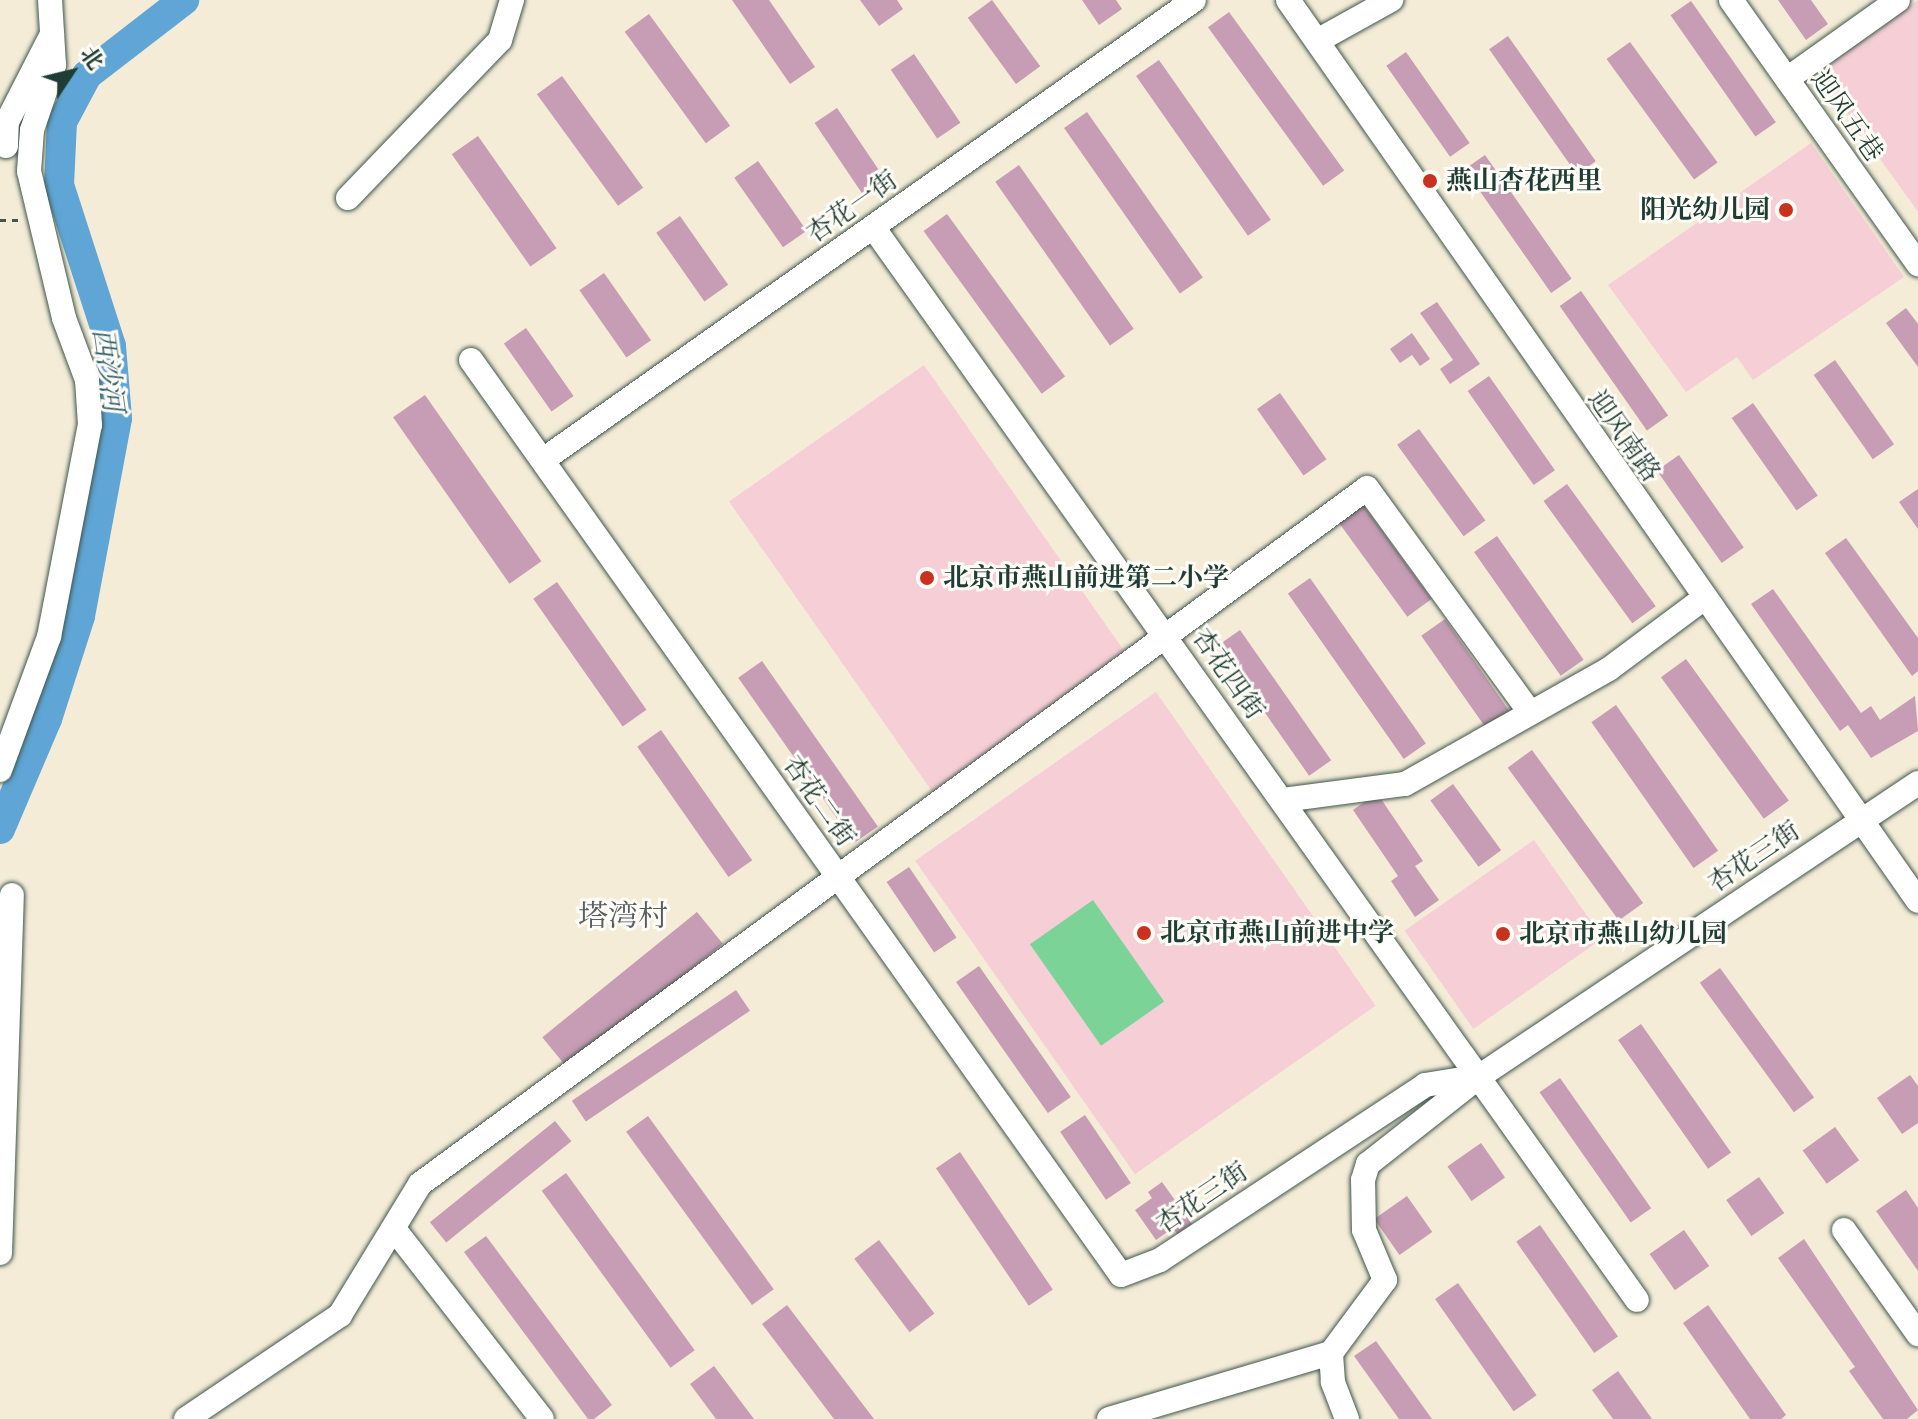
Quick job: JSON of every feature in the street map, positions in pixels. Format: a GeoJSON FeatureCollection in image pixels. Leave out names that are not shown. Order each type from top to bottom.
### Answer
{"type":"FeatureCollection","features":[{"type":"Feature","properties":{"kind":"street"},"geometry":{"type":"LineString","coordinates":[[0,770],[49,637],[90,425],[87,380],[64,318],[29,171],[32,130],[54,65],[55,28],[50,0]]}},
{"type":"Feature","properties":{"kind":"street"},"geometry":{"type":"LineString","coordinates":[[348,198],[500,40],[512,0]]}},
{"type":"Feature","properties":{"kind":"street","name":"杏花一街"},"geometry":{"type":"LineString","coordinates":[[543,460],[1194,0]]}},
{"type":"Feature","properties":{"kind":"street","name":"迎风南路"},"geometry":{"type":"LineString","coordinates":[[1288,0],[1703,599],[1918,901]]}},
{"type":"Feature","properties":{"kind":"street"},"geometry":{"type":"LineString","coordinates":[[1317,41],[1391,0]]}},
{"type":"Feature","properties":{"kind":"street","name":"迎风五巷"},"geometry":{"type":"LineString","coordinates":[[1731,0],[1918,264]]}},
{"type":"Feature","properties":{"kind":"street"},"geometry":{"type":"LineString","coordinates":[[1787,79],[1898,0]]}},
{"type":"Feature","properties":{"kind":"street"},"geometry":{"type":"LineString","coordinates":[[6,146],[7,122],[55,28]]}},
{"type":"Feature","properties":{"kind":"street","name":"杏花四街"},"geometry":{"type":"LineString","coordinates":[[873,227],[1637,1300]]}},
{"type":"Feature","properties":{"kind":"street","name":"杏花二街"},"geometry":{"type":"LineString","coordinates":[[471,360],[1121,1275]]}},
{"type":"Feature","properties":{"kind":"street"},"geometry":{"type":"LineString","coordinates":[[186,1419],[340,1315],[395,1230],[420,1184],[1367,488],[1529,711]]}},
{"type":"Feature","properties":{"kind":"street"},"geometry":{"type":"LineString","coordinates":[[1283,800],[1405,784],[1465,755],[1529,711],[1609,669],[1703,599]]}},
{"type":"Feature","properties":{"kind":"street","name":"杏花三街"},"geometry":{"type":"LineString","coordinates":[[1368,1164],[1480,1076],[1918,783]]}},
{"type":"Feature","properties":{"kind":"street"},"geometry":{"type":"LineString","coordinates":[[0,1253],[12,895]]}},
{"type":"Feature","properties":{"kind":"street","name":"杏花三街"},"geometry":{"type":"LineString","coordinates":[[1121,1275],[1160,1260],[1425,1085],[1480,1076]]}},
{"type":"Feature","properties":{"kind":"street"},"geometry":{"type":"LineString","coordinates":[[1109,1419],[1331,1353],[1385,1280],[1364,1230],[1368,1164],[1342,1139]]}},
{"type":"Feature","properties":{"kind":"street"},"geometry":{"type":"LineString","coordinates":[[395,1230],[542,1419]]}},
{"type":"Feature","properties":{"kind":"street"},"geometry":{"type":"LineString","coordinates":[[1844,1230],[1918,1334]]}},
{"type":"Feature","properties":{"kind":"street"},"geometry":{"type":"LineString","coordinates":[[1331,1353],[1333,1382],[1347,1419]]}},
{"type":"Feature","properties":{"kind":"shaded area"},"geometry":{"type":"Polygon","coordinates":[[[1918,0],[1918,212],[1818,72],[1918,0]]]}},
{"type":"Feature","properties":{"kind":"shaded area","name":"阳光幼儿园"},"geometry":{"type":"Polygon","coordinates":[[[1811,143],[1904,277],[1753,380],[1737,357],[1686,392],[1608,285],[1811,143]]]}},
{"type":"Feature","properties":{"kind":"shaded area","name":"北京市燕山前进第二小学"},"geometry":{"type":"Polygon","coordinates":[[[924,365],[1127,655],[932,791],[729,502],[924,365]]]}},
{"type":"Feature","properties":{"kind":"shaded area","name":"北京市燕山前进中学"},"geometry":{"type":"Polygon","coordinates":[[[1156,692],[1376,1006],[1135,1174],[915,861],[1156,692]]]}},
{"type":"Feature","properties":{"kind":"shaded area","name":"北京市燕山幼儿园"},"geometry":{"type":"Polygon","coordinates":[[[1534,840],[1603,938],[1473,1029],[1405,931],[1534,840]]]}},
{"type":"Feature","properties":{"kind":"green space"},"geometry":{"type":"Polygon","coordinates":[[[1093,900],[1164,1002],[1101,1046],[1030,944],[1093,900]]]}},
{"type":"Feature","properties":{"kind":"building"},"geometry":{"type":"Polygon","coordinates":[[[732,0],[769,0],[815,67],[790,84],[732,0]]]}},
{"type":"Feature","properties":{"kind":"building"},"geometry":{"type":"Polygon","coordinates":[[[860,0],[897,0],[903,9],[879,26],[860,0]]]}},
{"type":"Feature","properties":{"kind":"building"},"geometry":{"type":"Polygon","coordinates":[[[992,0],[1040,66],[1016,84],[968,18],[992,0]]]}},
{"type":"Feature","properties":{"kind":"building"},"geometry":{"type":"Polygon","coordinates":[[[1082,0],[1116,0],[1122,9],[1099,25],[1082,0]]]}},
{"type":"Feature","properties":{"kind":"building"},"geometry":{"type":"Polygon","coordinates":[[[1778,0],[1811,0],[1828,24],[1806,40],[1778,0]]]}},
{"type":"Feature","properties":{"kind":"building"},"geometry":{"type":"Polygon","coordinates":[[[1691,1],[1776,122],[1755,137],[1671,15],[1691,1]]]}},
{"type":"Feature","properties":{"kind":"building"},"geometry":{"type":"Polygon","coordinates":[[[1229,12],[1344,171],[1323,186],[1208,27],[1229,12]]]}},
{"type":"Feature","properties":{"kind":"building"},"geometry":{"type":"Polygon","coordinates":[[[649,14],[730,126],[706,143],[625,32],[649,14]]]}},
{"type":"Feature","properties":{"kind":"building"},"geometry":{"type":"Polygon","coordinates":[[[1508,36],[1596,161],[1577,175],[1489,49],[1508,36]]]}},
{"type":"Feature","properties":{"kind":"building"},"geometry":{"type":"Polygon","coordinates":[[[1630,42],[1718,163],[1694,180],[1607,59],[1630,42]]]}},
{"type":"Feature","properties":{"kind":"building"},"geometry":{"type":"Polygon","coordinates":[[[1406,52],[1470,143],[1450,157],[1386,66],[1406,52]]]}},
{"type":"Feature","properties":{"kind":"building"},"geometry":{"type":"Polygon","coordinates":[[[914,54],[960,123],[937,138],[891,70],[914,54]]]}},
{"type":"Feature","properties":{"kind":"building"},"geometry":{"type":"Polygon","coordinates":[[[1159,60],[1271,220],[1248,236],[1136,76],[1159,60]]]}},
{"type":"Feature","properties":{"kind":"building"},"geometry":{"type":"Polygon","coordinates":[[[562,76],[643,188],[618,206],[537,94],[562,76]]]}},
{"type":"Feature","properties":{"kind":"building"},"geometry":{"type":"Polygon","coordinates":[[[837,108],[885,178],[862,194],[815,123],[837,108]]]}},
{"type":"Feature","properties":{"kind":"building"},"geometry":{"type":"Polygon","coordinates":[[[1087,112],[1203,277],[1180,294],[1064,128],[1087,112]]]}},
{"type":"Feature","properties":{"kind":"building"},"geometry":{"type":"Polygon","coordinates":[[[478,136],[557,248],[530,267],[452,154],[478,136]]]}},
{"type":"Feature","properties":{"kind":"building"},"geometry":{"type":"Polygon","coordinates":[[[1485,155],[1572,279],[1551,293],[1465,169],[1485,155]]]}},
{"type":"Feature","properties":{"kind":"building"},"geometry":{"type":"Polygon","coordinates":[[[758,161],[807,231],[783,247],[734,178],[758,161]]]}},
{"type":"Feature","properties":{"kind":"building"},"geometry":{"type":"Polygon","coordinates":[[[1019,165],[1134,329],[1110,345],[995,182],[1019,165]]]}},
{"type":"Feature","properties":{"kind":"building"},"geometry":{"type":"Polygon","coordinates":[[[947,214],[1065,377],[1042,394],[924,231],[947,214]]]}},
{"type":"Feature","properties":{"kind":"building"},"geometry":{"type":"Polygon","coordinates":[[[680,216],[728,285],[704,301],[656,233],[680,216]]]}},
{"type":"Feature","properties":{"kind":"building"},"geometry":{"type":"Polygon","coordinates":[[[604,273],[651,340],[626,357],[579,290],[604,273]]]}},
{"type":"Feature","properties":{"kind":"building"},"geometry":{"type":"Polygon","coordinates":[[[1581,291],[1668,416],[1647,430],[1560,306],[1581,291]]]}},
{"type":"Feature","properties":{"kind":"building"},"geometry":{"type":"Polygon","coordinates":[[[1437,302],[1480,364],[1450,384],[1440,369],[1453,360],[1420,313],[1437,302]]]}},
{"type":"Feature","properties":{"kind":"building"},"geometry":{"type":"Polygon","coordinates":[[[1906,308],[1918,324],[1918,367],[1886,323],[1906,308]]]}},
{"type":"Feature","properties":{"kind":"building"},"geometry":{"type":"Polygon","coordinates":[[[526,328],[574,396],[551,411],[504,343],[526,328]]]}},
{"type":"Feature","properties":{"kind":"building"},"geometry":{"type":"Polygon","coordinates":[[[1412,333],[1430,359],[1420,366],[1412,355],[1400,363],[1390,349],[1412,333]]]}},
{"type":"Feature","properties":{"kind":"building"},"geometry":{"type":"Polygon","coordinates":[[[1835,360],[1894,444],[1873,459],[1814,375],[1835,360]]]}},
{"type":"Feature","properties":{"kind":"building"},"geometry":{"type":"Polygon","coordinates":[[[1489,376],[1555,470],[1534,485],[1468,391],[1489,376]]]}},
{"type":"Feature","properties":{"kind":"building"},"geometry":{"type":"Polygon","coordinates":[[[1280,393],[1326,459],[1304,475],[1257,409],[1280,393]]]}},
{"type":"Feature","properties":{"kind":"building"},"geometry":{"type":"Polygon","coordinates":[[[425,395],[541,561],[509,584],[393,417],[425,395]]]}},
{"type":"Feature","properties":{"kind":"building"},"geometry":{"type":"Polygon","coordinates":[[[1753,403],[1818,496],[1797,510],[1732,418],[1753,403]]]}},
{"type":"Feature","properties":{"kind":"building"},"geometry":{"type":"Polygon","coordinates":[[[1419,429],[1485,520],[1464,536],[1397,445],[1419,429]]]}},
{"type":"Feature","properties":{"kind":"building"},"geometry":{"type":"Polygon","coordinates":[[[1679,455],[1744,548],[1722,563],[1657,470],[1679,455]]]}},
{"type":"Feature","properties":{"kind":"building"},"geometry":{"type":"Polygon","coordinates":[[[1567,484],[1656,606],[1632,623],[1544,501],[1567,484]]]}},
{"type":"Feature","properties":{"kind":"building"},"geometry":{"type":"Polygon","coordinates":[[[1918,489],[1918,529],[1899,502],[1918,489]]]}},
{"type":"Feature","properties":{"kind":"building"},"geometry":{"type":"Polygon","coordinates":[[[1361,502],[1432,599],[1407,617],[1337,520],[1361,502]]]}},
{"type":"Feature","properties":{"kind":"building"},"geometry":{"type":"Polygon","coordinates":[[[1497,536],[1584,660],[1561,676],[1474,552],[1497,536]]]}},
{"type":"Feature","properties":{"kind":"building"},"geometry":{"type":"Polygon","coordinates":[[[1846,538],[1918,638],[1918,671],[1912,676],[1825,553],[1846,538]]]}},
{"type":"Feature","properties":{"kind":"building"},"geometry":{"type":"Polygon","coordinates":[[[1310,578],[1426,743],[1404,759],[1288,593],[1310,578]]]}},
{"type":"Feature","properties":{"kind":"building"},"geometry":{"type":"Polygon","coordinates":[[[557,582],[646,710],[623,726],[533,599],[557,582]]]}},
{"type":"Feature","properties":{"kind":"building"},"geometry":{"type":"Polygon","coordinates":[[[1773,589],[1861,713],[1871,706],[1880,720],[1915,696],[1918,731],[1871,758],[1848,725],[1840,731],[1751,604],[1773,589]]]}},
{"type":"Feature","properties":{"kind":"building"},"geometry":{"type":"Polygon","coordinates":[[[1445,619],[1513,716],[1489,732],[1421,636],[1445,619]]]}},
{"type":"Feature","properties":{"kind":"building"},"geometry":{"type":"Polygon","coordinates":[[[1240,630],[1331,760],[1309,776],[1218,645],[1240,630]]]}},
{"type":"Feature","properties":{"kind":"building"},"geometry":{"type":"Polygon","coordinates":[[[1686,659],[1789,801],[1764,819],[1661,677],[1686,659]]]}},
{"type":"Feature","properties":{"kind":"building"},"geometry":{"type":"Polygon","coordinates":[[[762,661],[878,826],[854,843],[738,678],[762,661]]]}},
{"type":"Feature","properties":{"kind":"building"},"geometry":{"type":"Polygon","coordinates":[[[1616,705],[1718,851],[1694,868],[1591,722],[1616,705]]]}},
{"type":"Feature","properties":{"kind":"building"},"geometry":{"type":"Polygon","coordinates":[[[661,730],[752,860],[728,877],[637,747],[661,730]]]}},
{"type":"Feature","properties":{"kind":"building"},"geometry":{"type":"Polygon","coordinates":[[[1532,750],[1643,903],[1619,921],[1508,768],[1532,750]]]}},
{"type":"Feature","properties":{"kind":"building"},"geometry":{"type":"Polygon","coordinates":[[[1453,784],[1501,850],[1479,867],[1430,800],[1453,784]]]}},
{"type":"Feature","properties":{"kind":"building"},"geometry":{"type":"Polygon","coordinates":[[[1377,793],[1423,861],[1415,866],[1439,900],[1415,917],[1391,881],[1398,876],[1353,810],[1377,793]]]}},
{"type":"Feature","properties":{"kind":"building"},"geometry":{"type":"Polygon","coordinates":[[[909,867],[957,937],[934,953],[887,882],[909,867]]]}},
{"type":"Feature","properties":{"kind":"building"},"geometry":{"type":"Polygon","coordinates":[[[697,912],[723,944],[568,1069],[542,1037],[697,912]]]}},
{"type":"Feature","properties":{"kind":"building"},"geometry":{"type":"Polygon","coordinates":[[[979,966],[1071,1097],[1048,1113],[956,982],[979,966]]]}},
{"type":"Feature","properties":{"kind":"building"},"geometry":{"type":"Polygon","coordinates":[[[1720,968],[1814,1097],[1794,1112],[1700,983],[1720,968]]]}},
{"type":"Feature","properties":{"kind":"building"},"geometry":{"type":"Polygon","coordinates":[[[736,990],[750,1011],[586,1121],[572,1101],[736,990]]]}},
{"type":"Feature","properties":{"kind":"building"},"geometry":{"type":"Polygon","coordinates":[[[1641,1024],[1731,1153],[1708,1169],[1618,1040],[1641,1024]]]}},
{"type":"Feature","properties":{"kind":"building"},"geometry":{"type":"Polygon","coordinates":[[[1910,1075],[1918,1086],[1918,1123],[1902,1134],[1877,1098],[1910,1075]]]}},
{"type":"Feature","properties":{"kind":"building"},"geometry":{"type":"Polygon","coordinates":[[[1560,1078],[1651,1208],[1631,1223],[1540,1092],[1560,1078]]]}},
{"type":"Feature","properties":{"kind":"building"},"geometry":{"type":"Polygon","coordinates":[[[1085,1115],[1131,1183],[1106,1200],[1060,1132],[1085,1115]]]}},
{"type":"Feature","properties":{"kind":"building"},"geometry":{"type":"Polygon","coordinates":[[[648,1116],[774,1289],[752,1305],[626,1132],[648,1116]]]}},
{"type":"Feature","properties":{"kind":"building"},"geometry":{"type":"Polygon","coordinates":[[[555,1121],[571,1141],[446,1243],[430,1222],[555,1121]]]}},
{"type":"Feature","properties":{"kind":"building"},"geometry":{"type":"Polygon","coordinates":[[[1835,1127],[1859,1160],[1827,1184],[1803,1151],[1835,1127]]]}},
{"type":"Feature","properties":{"kind":"building"},"geometry":{"type":"Polygon","coordinates":[[[1481,1143],[1505,1177],[1472,1201],[1447,1167],[1481,1143]]]}},
{"type":"Feature","properties":{"kind":"building"},"geometry":{"type":"Polygon","coordinates":[[[960,1152],[1053,1290],[1029,1306],[936,1168],[960,1152]]]}},
{"type":"Feature","properties":{"kind":"building"},"geometry":{"type":"Polygon","coordinates":[[[566,1173],[695,1350],[670,1368],[542,1191],[566,1173]]]}},
{"type":"Feature","properties":{"kind":"building"},"geometry":{"type":"Polygon","coordinates":[[[1759,1177],[1784,1213],[1751,1236],[1726,1200],[1759,1177]]]}},
{"type":"Feature","properties":{"kind":"building"},"geometry":{"type":"Polygon","coordinates":[[[1162,1182],[1192,1224],[1177,1234],[1173,1228],[1156,1240],[1135,1210],[1152,1198],[1148,1192],[1162,1182]]]}},
{"type":"Feature","properties":{"kind":"building"},"geometry":{"type":"Polygon","coordinates":[[[1906,1190],[1918,1208],[1918,1271],[1876,1211],[1906,1190]]]}},
{"type":"Feature","properties":{"kind":"building"},"geometry":{"type":"Polygon","coordinates":[[[1407,1196],[1432,1232],[1399,1255],[1374,1219],[1407,1196]]]}},
{"type":"Feature","properties":{"kind":"building"},"geometry":{"type":"Polygon","coordinates":[[[1540,1225],[1618,1336],[1594,1353],[1516,1242],[1540,1225]]]}},
{"type":"Feature","properties":{"kind":"building"},"geometry":{"type":"Polygon","coordinates":[[[1684,1230],[1709,1266],[1675,1290],[1650,1254],[1684,1230]]]}},
{"type":"Feature","properties":{"kind":"building"},"geometry":{"type":"Polygon","coordinates":[[[486,1236],[612,1405],[594,1419],[588,1419],[464,1252],[486,1236]]]}},
{"type":"Feature","properties":{"kind":"building"},"geometry":{"type":"Polygon","coordinates":[[[1804,1239],[1918,1410],[1907,1419],[1883,1419],[1849,1371],[1855,1367],[1778,1258],[1804,1239]]]}},
{"type":"Feature","properties":{"kind":"building"},"geometry":{"type":"Polygon","coordinates":[[[879,1240],[934,1313],[910,1332],[854,1259],[879,1240]]]}},
{"type":"Feature","properties":{"kind":"building"},"geometry":{"type":"Polygon","coordinates":[[[1458,1283],[1537,1395],[1514,1411],[1435,1299],[1458,1283]]]}},
{"type":"Feature","properties":{"kind":"building"},"geometry":{"type":"Polygon","coordinates":[[[787,1305],[874,1419],[834,1419],[762,1324],[787,1305]]]}},
{"type":"Feature","properties":{"kind":"building"},"geometry":{"type":"Polygon","coordinates":[[[1708,1305],[1786,1415],[1781,1419],[1750,1419],[1683,1323],[1708,1305]]]}},
{"type":"Feature","properties":{"kind":"building"},"geometry":{"type":"Polygon","coordinates":[[[1376,1341],[1432,1419],[1399,1419],[1354,1356],[1376,1341]]]}},
{"type":"Feature","properties":{"kind":"building"},"geometry":{"type":"Polygon","coordinates":[[[714,1366],[754,1419],[716,1419],[690,1384],[714,1366]]]}},
{"type":"Feature","properties":{"kind":"building"},"geometry":{"type":"Polygon","coordinates":[[[1618,1371],[1652,1419],[1613,1419],[1592,1390],[1618,1371]]]}},
{"type":"Feature","properties":{"kind":"waterway","name":"西沙河"},"geometry":{"type":"LineString","coordinates":[[0,829],[47,719],[80,616],[117,418],[111,346],[59,185],[62,122],[87,75],[184,0]]}},
{"type":"Feature","properties":{"kind":"place","name":"燕山杏花西里"},"geometry":{"type":"Point","coordinates":[1430,181]}},
{"type":"Feature","properties":{"kind":"place","name":"阳光幼儿园"},"geometry":{"type":"Point","coordinates":[1786,210]}},
{"type":"Feature","properties":{"kind":"place","name":"北京市燕山前进第二小学"},"geometry":{"type":"Point","coordinates":[927,578]}},
{"type":"Feature","properties":{"kind":"place","name":"北京市燕山前进中学"},"geometry":{"type":"Point","coordinates":[1144,933]}},
{"type":"Feature","properties":{"kind":"place","name":"北京市燕山幼儿园"},"geometry":{"type":"Point","coordinates":[1503,934]}},
{"type":"Feature","properties":{"kind":"district","name":"塔湾村"},"geometry":{"type":"Point","coordinates":[623,917]}}]}
